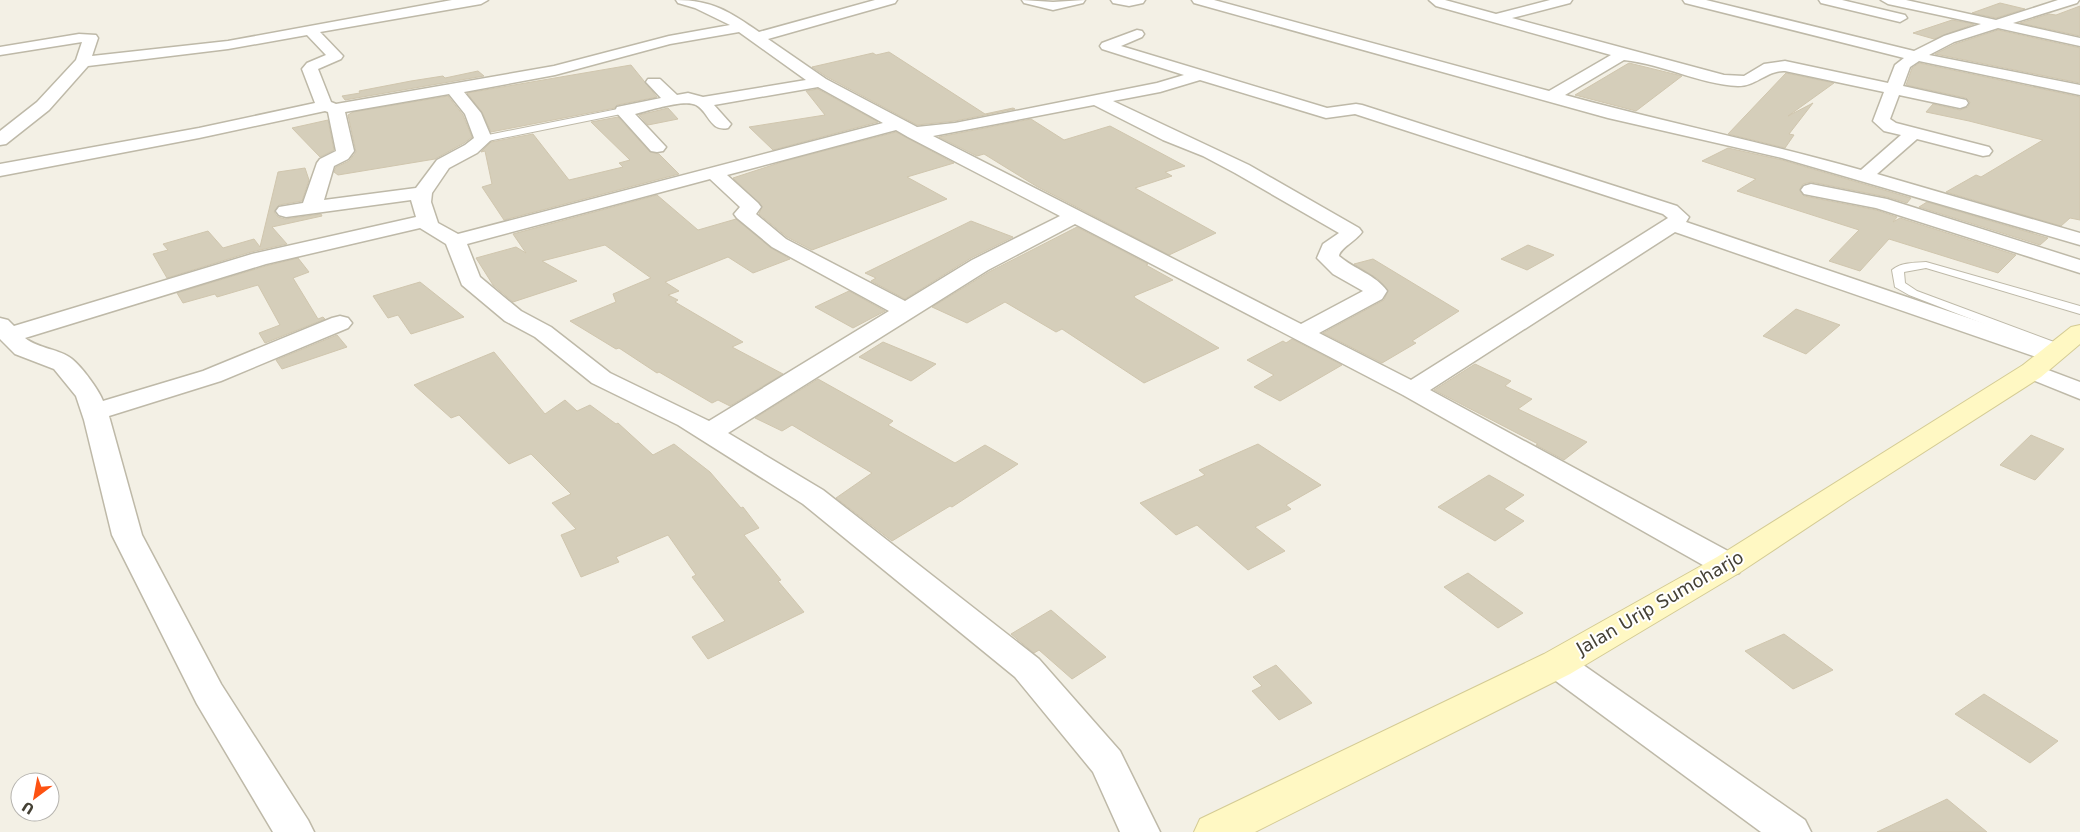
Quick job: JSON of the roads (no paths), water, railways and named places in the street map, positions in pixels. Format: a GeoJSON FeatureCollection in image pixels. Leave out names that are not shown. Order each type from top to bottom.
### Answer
{"type":"FeatureCollection","features":[{"type":"Feature","properties":{"kind":"main road","name":"Jalan Urip Sumoharjo"},"geometry":{"type":"LineString","coordinates":[[1215,832],[1557,664],[1728,565],[2055,351]]}},
{"type":"Feature","properties":{"kind":"street"},"geometry":{"type":"LineString","coordinates":[[82,62],[228,45],[481,0]]}},
{"type":"Feature","properties":{"kind":"street"},"geometry":{"type":"LineString","coordinates":[[0,170],[331,107],[453,89],[555,70],[669,40],[750,32],[890,0]]}},
{"type":"Feature","properties":{"kind":"street"},"geometry":{"type":"LineString","coordinates":[[1029,0],[1058,6],[1078,0]]}},
{"type":"Feature","properties":{"kind":"street"},"geometry":{"type":"LineString","coordinates":[[1118,0],[1129,2],[1138,0]]}},
{"type":"Feature","properties":{"kind":"street"},"geometry":{"type":"LineString","coordinates":[[1199,0],[1614,114],[1787,154],[2080,239]]}},
{"type":"Feature","properties":{"kind":"street"},"geometry":{"type":"LineString","coordinates":[[1436,0],[1441,4],[1629,55],[1730,80],[1749,80],[1769,66],[1777,65],[1892,90],[1960,102]]}},
{"type":"Feature","properties":{"kind":"street"},"geometry":{"type":"LineString","coordinates":[[1497,18],[1565,0]]}},
{"type":"Feature","properties":{"kind":"street"},"geometry":{"type":"LineString","coordinates":[[1690,0],[1914,56],[2080,90]]}},
{"type":"Feature","properties":{"kind":"street"},"geometry":{"type":"LineString","coordinates":[[1826,0],[1900,18]]}},
{"type":"Feature","properties":{"kind":"street"},"geometry":{"type":"LineString","coordinates":[[1888,0],[2080,42]]}},
{"type":"Feature","properties":{"kind":"street"},"geometry":{"type":"LineString","coordinates":[[1984,151],[1890,127],[1881,120],[1903,65],[1914,56],[1948,39],[2072,0]]}},
{"type":"Feature","properties":{"kind":"street"},"geometry":{"type":"LineString","coordinates":[[701,2],[750,32],[820,82],[1412,390],[1728,565]]}},
{"type":"Feature","properties":{"kind":"street"},"geometry":{"type":"LineString","coordinates":[[310,30],[336,56],[312,66],[310,69],[331,107],[344,152],[342,155],[326,163],[312,206]]}},
{"type":"Feature","properties":{"kind":"street"},"geometry":{"type":"LineString","coordinates":[[1137,34],[1107,46],[1329,113],[1356,109],[1670,210],[1679,217],[1673,224],[1412,390]]}},
{"type":"Feature","properties":{"kind":"street"},"geometry":{"type":"LineString","coordinates":[[0,51],[87,37],[91,38],[82,62],[43,106],[0,140]]}},
{"type":"Feature","properties":{"kind":"street"},"geometry":{"type":"LineString","coordinates":[[1551,97],[1619,56],[1629,55]]}},
{"type":"Feature","properties":{"kind":"street"},"geometry":{"type":"LineString","coordinates":[[455,241],[714,173],[906,128],[955,128],[1160,88],[1199,75]]}},
{"type":"Feature","properties":{"kind":"street"},"geometry":{"type":"LineString","coordinates":[[663,91],[703,102],[820,82]]}},
{"type":"Feature","properties":{"kind":"street"},"geometry":{"type":"LineString","coordinates":[[657,147],[623,111],[663,91],[694,83]]}},
{"type":"Feature","properties":{"kind":"street"},"geometry":{"type":"LineString","coordinates":[[453,89],[473,114],[483,139],[471,149],[443,164],[422,193],[421,202],[426,221],[430,227],[455,241],[470,280],[513,316],[543,332],[601,378],[687,419],[813,497],[1026,668],[1107,762],[1140,832]]}},
{"type":"Feature","properties":{"kind":"street"},"geometry":{"type":"LineString","coordinates":[[1097,100],[1169,136],[1209,152],[1242,169],[1352,232],[1349,237],[1333,245],[1328,252],[1328,258],[1341,269],[1376,291],[1374,294],[1301,333]]}},
{"type":"Feature","properties":{"kind":"street"},"geometry":{"type":"LineString","coordinates":[[703,102],[722,124]]}},
{"type":"Feature","properties":{"kind":"street"},"geometry":{"type":"LineString","coordinates":[[1865,177],[1880,159],[1890,154],[1914,133]]}},
{"type":"Feature","properties":{"kind":"street"},"geometry":{"type":"LineString","coordinates":[[714,173],[751,208],[744,214],[779,243],[906,311]]}},
{"type":"Feature","properties":{"kind":"street"},"geometry":{"type":"LineString","coordinates":[[1811,190],[1880,203],[2080,266]]}},
{"type":"Feature","properties":{"kind":"street"},"geometry":{"type":"LineString","coordinates":[[286,211],[312,206],[422,193]]}},
{"type":"Feature","properties":{"kind":"street"},"geometry":{"type":"LineString","coordinates":[[709,433],[980,265],[1076,216]]}},
{"type":"Feature","properties":{"kind":"street"},"geometry":{"type":"LineString","coordinates":[[8,341],[260,258],[426,221]]}},
{"type":"Feature","properties":{"kind":"street"},"geometry":{"type":"LineString","coordinates":[[1673,224],[2055,351],[2080,391]]}},
{"type":"Feature","properties":{"kind":"street"},"geometry":{"type":"LineString","coordinates":[[94,412],[179,388],[263,355],[305,335],[340,323]]}},
{"type":"Feature","properties":{"kind":"street"},"geometry":{"type":"LineString","coordinates":[[8,341],[63,364],[88,395],[127,535],[209,694],[294,832]]}},
{"type":"Feature","properties":{"kind":"street"},"geometry":{"type":"LineString","coordinates":[[1557,664],[1791,832]]}},
{"type":"Feature","properties":{"kind":"lane"},"geometry":{"type":"LineString","coordinates":[[483,139],[623,111]]}},
{"type":"Feature","properties":{"kind":"lane"},"geometry":{"type":"LineString","coordinates":[[2055,351],[1913,293],[1900,285],[1898,270],[1926,264],[2080,310]]}}]}
